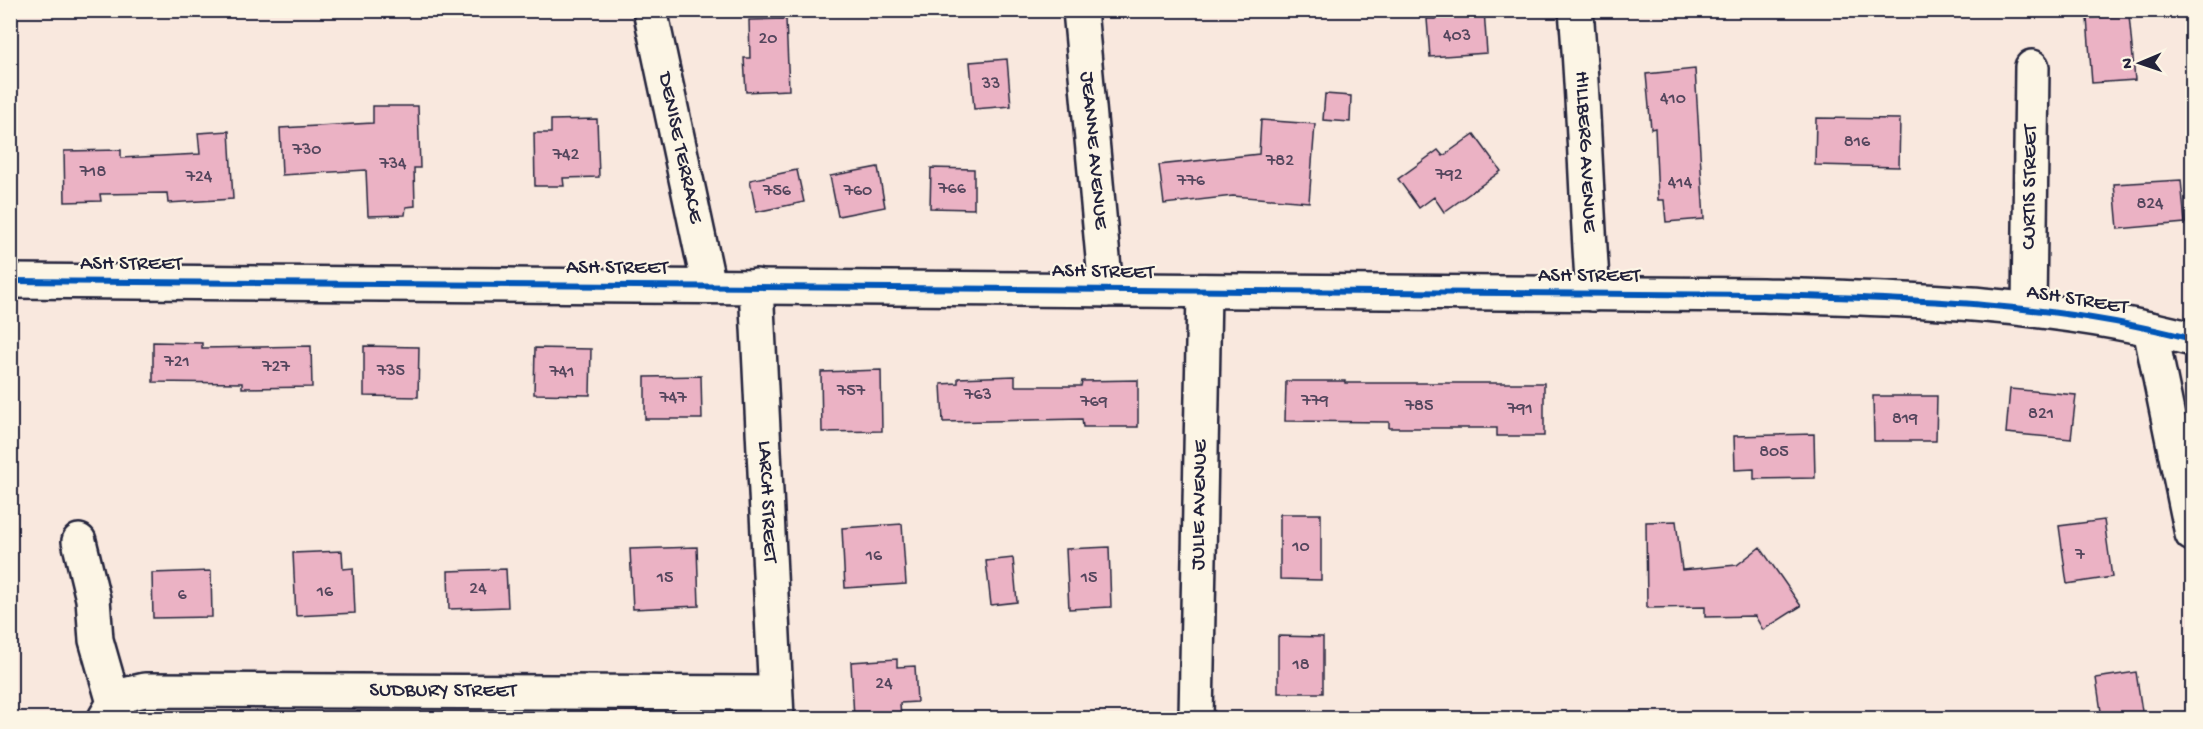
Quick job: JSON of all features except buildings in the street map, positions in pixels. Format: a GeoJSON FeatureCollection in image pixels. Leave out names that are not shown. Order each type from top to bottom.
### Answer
{"type":"FeatureCollection","features":[{"type":"Feature","properties":{"kind":"street","name":"DENISE TERRACE"},"geometry":{"type":"LineString","coordinates":[[650,10],[709,286]]}},
{"type":"Feature","properties":{"kind":"street","name":"JEANNE AVENUE"},"geometry":{"type":"LineString","coordinates":[[1080,10],[1106,290]]}},
{"type":"Feature","properties":{"kind":"street","name":"HILLBERG AVENUE"},"geometry":{"type":"LineString","coordinates":[[1576,10],[1584,106],[1586,196],[1593,294]]}},
{"type":"Feature","properties":{"kind":"street","name":"CURTIS STREET"},"geometry":{"type":"LineString","coordinates":[[2029,309],[2031,67]]}},
{"type":"Feature","properties":{"kind":"street","name":"ASH STREET"},"geometry":{"type":"LineString","coordinates":[[10,281],[1680,293],[1846,297],[1944,301],[2029,309],[2190,336]]}},
{"type":"Feature","properties":{"kind":"street","name":"LARCH STREET"},"geometry":{"type":"LineString","coordinates":[[756,286],[776,706]]}},
{"type":"Feature","properties":{"kind":"street","name":"JULIE AVENUE"},"geometry":{"type":"LineString","coordinates":[[1196,718],[1204,291]]}},
{"type":"Feature","properties":{"kind":"street"},"geometry":{"type":"LineString","coordinates":[[2150,329],[2193,534]]}},
{"type":"Feature","properties":{"kind":"street"},"geometry":{"type":"LineString","coordinates":[[79,541],[93,599],[96,640],[109,711]]}},
{"type":"Feature","properties":{"kind":"street","name":"SUDBURY STREET"},"geometry":{"type":"LineString","coordinates":[[109,711],[128,694],[146,690],[776,706]]}},
{"type":"Feature","properties":{"kind":"cycle path"},"geometry":{"type":"LineString","coordinates":[[10,281],[1763,295],[1871,298],[2033,310],[2086,317],[2192,339]]}}]}
